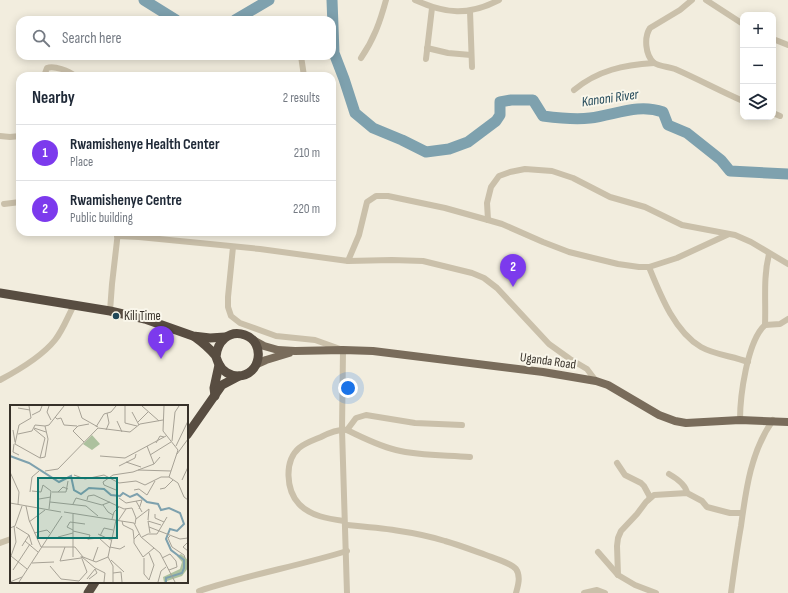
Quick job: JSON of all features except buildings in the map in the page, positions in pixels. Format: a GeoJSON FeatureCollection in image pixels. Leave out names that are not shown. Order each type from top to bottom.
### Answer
{"type":"FeatureCollection","features":[{"type":"Feature","properties":{"kind":"highway"},"geometry":{"type":"LineString","coordinates":[[0,293],[110,311],[145,319],[194,336],[210,338],[225,337],[239,333],[247,335],[257,345],[259,351],[257,364],[247,374],[222,385],[188,434]]}},
{"type":"Feature","properties":{"kind":"highway"},"geometry":{"type":"LineString","coordinates":[[194,336],[207,347],[224,371],[231,375],[240,376]]}},
{"type":"Feature","properties":{"kind":"highway"},"geometry":{"type":"LineString","coordinates":[[215,396],[214,388],[218,361],[217,350],[225,337]]}},
{"type":"Feature","properties":{"kind":"highway"},"geometry":{"type":"LineString","coordinates":[[88,593],[94,583]]}},
{"type":"Feature","properties":{"kind":"main road","name":"Uganda Road"},"geometry":{"type":"LineString","coordinates":[[253,340],[271,349],[295,351],[373,351],[596,380],[660,415],[675,421],[698,423],[740,420],[773,420],[788,422]]}},
{"type":"Feature","properties":{"kind":"main road","name":"Uganda Road"},"geometry":{"type":"LineString","coordinates":[[257,364],[295,351]]}},
{"type":"Feature","properties":{"kind":"street"},"geometry":{"type":"LineString","coordinates":[[361,58],[372,42],[386,0]]}},
{"type":"Feature","properties":{"kind":"street"},"geometry":{"type":"LineString","coordinates":[[415,0],[432,8],[450,11],[470,11],[479,9],[499,0]]}},
{"type":"Feature","properties":{"kind":"street"},"geometry":{"type":"LineString","coordinates":[[654,63],[648,53],[646,42],[647,32],[650,28],[680,10],[692,0]]}},
{"type":"Feature","properties":{"kind":"street"},"geometry":{"type":"LineString","coordinates":[[706,0],[740,22]]}},
{"type":"Feature","properties":{"kind":"street"},"geometry":{"type":"LineString","coordinates":[[426,59],[432,8]]}},
{"type":"Feature","properties":{"kind":"street"},"geometry":{"type":"LineString","coordinates":[[470,11],[472,67]]}},
{"type":"Feature","properties":{"kind":"street"},"geometry":{"type":"LineString","coordinates":[[776,40],[788,45]]}},
{"type":"Feature","properties":{"kind":"street"},"geometry":{"type":"LineString","coordinates":[[427,48],[448,53],[471,55]]}},
{"type":"Feature","properties":{"kind":"street"},"geometry":{"type":"LineString","coordinates":[[302,60],[303,72]]}},
{"type":"Feature","properties":{"kind":"street"},"geometry":{"type":"LineString","coordinates":[[574,90],[593,76],[607,70],[654,63],[675,70],[740,100]]}},
{"type":"Feature","properties":{"kind":"street"},"geometry":{"type":"LineString","coordinates":[[46,72],[50,66],[68,72]]}},
{"type":"Feature","properties":{"kind":"street"},"geometry":{"type":"LineString","coordinates":[[776,114],[780,116]]}},
{"type":"Feature","properties":{"kind":"street"},"geometry":{"type":"LineString","coordinates":[[0,136],[16,136]]}},
{"type":"Feature","properties":{"kind":"street"},"geometry":{"type":"LineString","coordinates":[[488,220],[487,203],[492,187],[499,176],[524,169],[552,171],[573,178],[610,197],[645,207],[682,225],[729,234],[751,242],[788,264]]}},
{"type":"Feature","properties":{"kind":"street"},"geometry":{"type":"LineString","coordinates":[[348,261],[359,235],[367,202],[376,196],[388,196],[445,208],[502,224],[537,240],[569,252],[618,264],[639,267],[649,267],[677,258],[729,234]]}},
{"type":"Feature","properties":{"kind":"street"},"geometry":{"type":"LineString","coordinates":[[4,204],[16,202]]}},
{"type":"Feature","properties":{"kind":"street"},"geometry":{"type":"LineString","coordinates":[[110,311],[118,236]]}},
{"type":"Feature","properties":{"kind":"street"},"geometry":{"type":"LineString","coordinates":[[132,236],[266,250],[348,261],[423,261],[472,273],[484,278],[497,288],[549,344],[586,369],[596,380]]}},
{"type":"Feature","properties":{"kind":"street"},"geometry":{"type":"LineString","coordinates":[[233,247],[228,297],[228,308],[231,316],[240,322],[276,336],[315,340],[343,350],[345,523],[348,593]]}},
{"type":"Feature","properties":{"kind":"street"},"geometry":{"type":"LineString","coordinates":[[740,420],[742,392],[748,362],[757,334],[765,325],[765,271],[769,254]]}},
{"type":"Feature","properties":{"kind":"street"},"geometry":{"type":"LineString","coordinates":[[649,267],[670,313],[681,329],[692,340],[701,347],[712,352],[748,362]]}},
{"type":"Feature","properties":{"kind":"street"},"geometry":{"type":"LineString","coordinates":[[0,380],[30,362],[56,339],[74,305]]}},
{"type":"Feature","properties":{"kind":"street"},"geometry":{"type":"LineString","coordinates":[[765,325],[780,324],[788,319]]}},
{"type":"Feature","properties":{"kind":"street"},"geometry":{"type":"LineString","coordinates":[[462,425],[415,422],[366,415],[356,418],[344,430],[319,438],[299,447],[292,455],[289,470],[289,484],[293,495],[299,504],[307,510],[323,517],[345,523],[383,528],[445,540],[512,566],[517,570],[519,579],[516,593]]}},
{"type":"Feature","properties":{"kind":"street"},"geometry":{"type":"LineString","coordinates":[[731,593],[744,496],[758,444],[764,432],[773,420]]}},
{"type":"Feature","properties":{"kind":"street"},"geometry":{"type":"LineString","coordinates":[[344,430],[397,451],[470,457]]}},
{"type":"Feature","properties":{"kind":"street"},"geometry":{"type":"LineString","coordinates":[[617,463],[625,476],[644,486],[650,497],[649,499]]}},
{"type":"Feature","properties":{"kind":"street"},"geometry":{"type":"LineString","coordinates":[[669,474],[683,485],[687,490],[687,493]]}},
{"type":"Feature","properties":{"kind":"street"},"geometry":{"type":"LineString","coordinates":[[618,575],[618,538],[621,531],[654,495],[687,493],[702,501],[707,507],[730,513],[742,513]]}},
{"type":"Feature","properties":{"kind":"street"},"geometry":{"type":"LineString","coordinates":[[0,543],[10,539]]}},
{"type":"Feature","properties":{"kind":"street"},"geometry":{"type":"LineString","coordinates":[[199,591],[347,551]]}},
{"type":"Feature","properties":{"kind":"street"},"geometry":{"type":"LineString","coordinates":[[598,552],[618,575],[630,583],[656,593]]}},
{"type":"Feature","properties":{"kind":"street"},"geometry":{"type":"LineString","coordinates":[[584,593],[597,590],[605,593]]}},
{"type":"Feature","properties":{"kind":"waterway","name":"Kanoni River"},"geometry":{"type":"LineString","coordinates":[[144,0],[170,16]]}},
{"type":"Feature","properties":{"kind":"waterway","name":"Kanoni River"},"geometry":{"type":"LineString","coordinates":[[242,16],[269,0]]}},
{"type":"Feature","properties":{"kind":"waterway","name":"Kanoni River"},"geometry":{"type":"LineString","coordinates":[[332,0],[333,16]]}},
{"type":"Feature","properties":{"kind":"waterway","name":"Kanoni River"},"geometry":{"type":"LineString","coordinates":[[336,58],[355,113],[373,128],[426,152],[449,149],[468,142],[496,121],[500,115],[500,102],[511,100],[533,100],[543,116],[561,118],[578,119],[599,117],[636,109],[663,112],[668,125],[687,133],[721,160],[730,171],[788,174]]}},
{"type":"Feature","properties":{"kind":"place","name":"Rwamishenye Centre"},"geometry":{"type":"Point","coordinates":[513,287]}},
{"type":"Feature","properties":{"kind":"place","name":"Kili Time"},"geometry":{"type":"Point","coordinates":[116,316]}},
{"type":"Feature","properties":{"kind":"place","name":"Rwamishenye Health Center"},"geometry":{"type":"Point","coordinates":[161,359]}}]}
